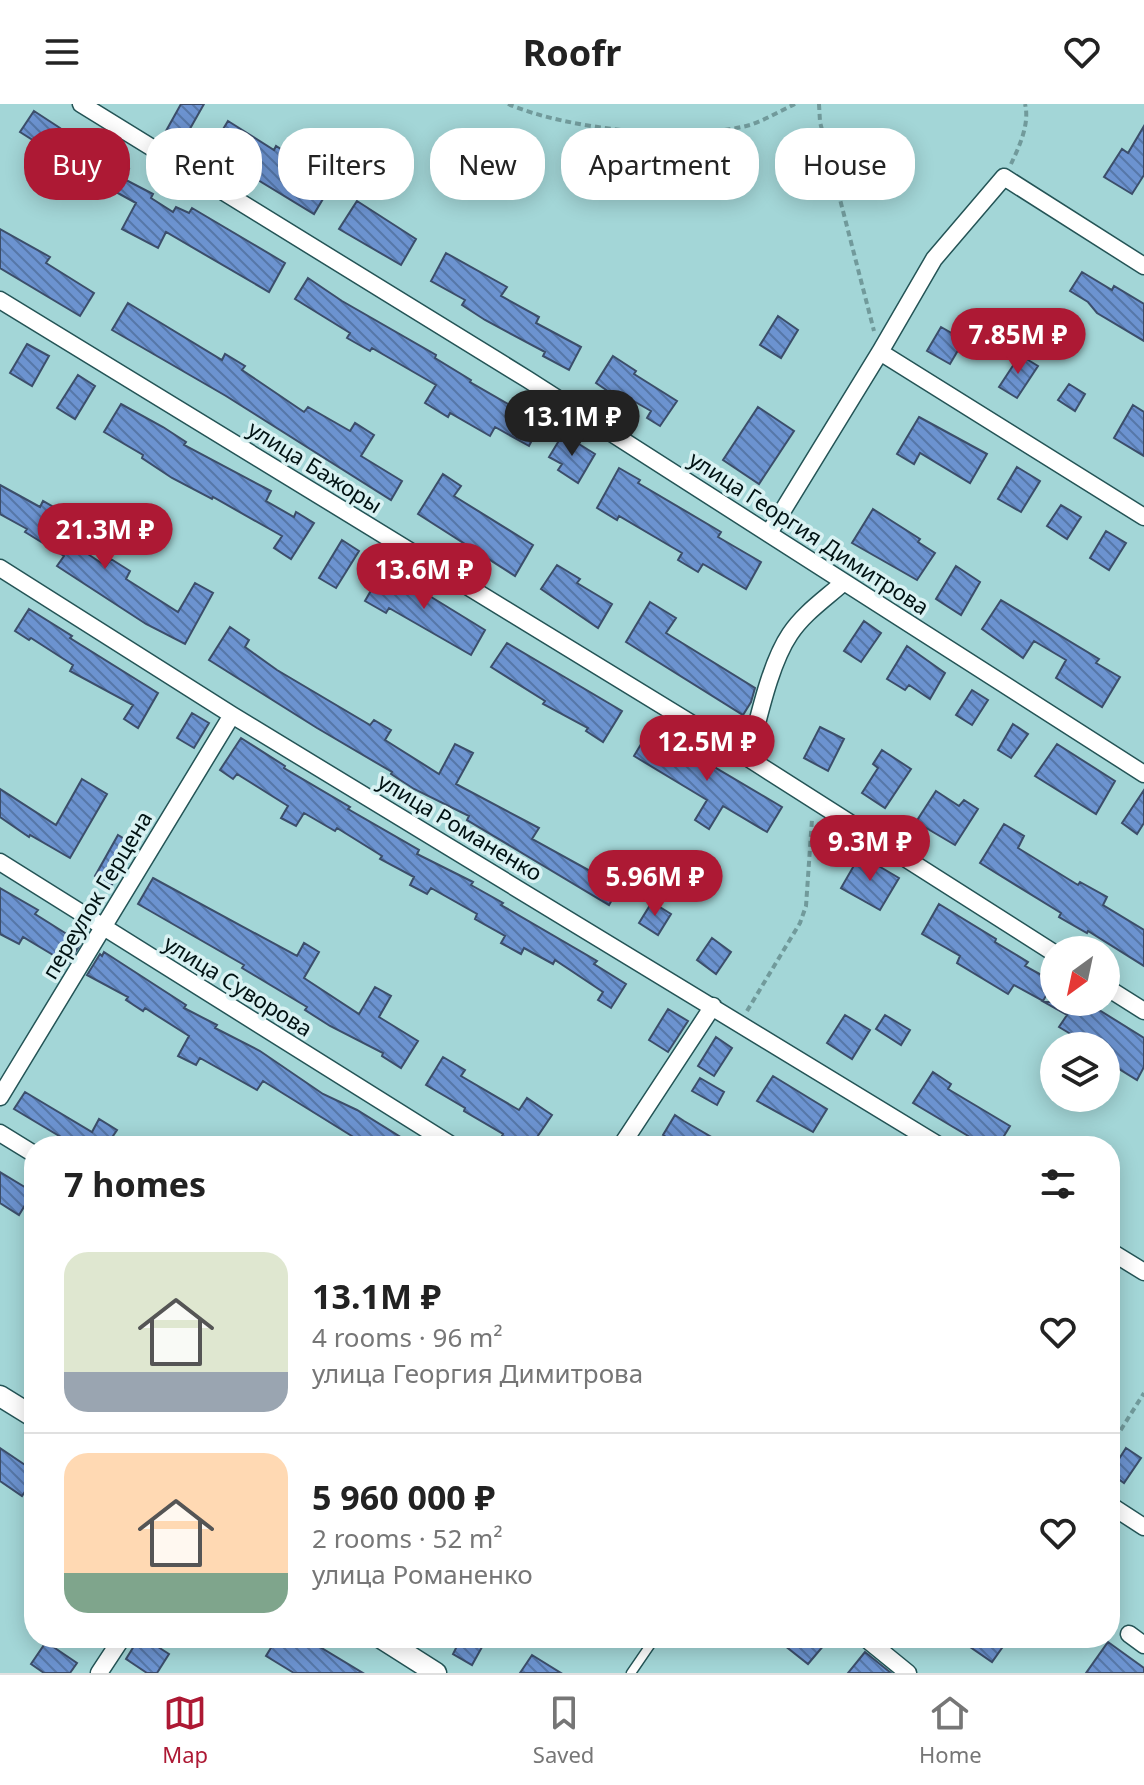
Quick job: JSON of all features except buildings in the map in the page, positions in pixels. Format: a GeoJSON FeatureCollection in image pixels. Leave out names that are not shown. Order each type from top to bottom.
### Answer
{"type":"FeatureCollection","features":[{"type":"Feature","properties":{"kind":"street","name":"улица Георгия Димитрова"},"geometry":{"type":"LineString","coordinates":[[81,104],[527,379],[1144,774]]}},
{"type":"Feature","properties":{"kind":"street"},"geometry":{"type":"LineString","coordinates":[[769,533],[934,259],[1004,177],[1144,266]]}},
{"type":"Feature","properties":{"kind":"street","name":"улица Бажоры"},"geometry":{"type":"LineString","coordinates":[[0,300],[748,758],[1040,944]]}},
{"type":"Feature","properties":{"kind":"street"},"geometry":{"type":"LineString","coordinates":[[880,352],[1144,517]]}},
{"type":"Feature","properties":{"kind":"street","name":"улица Романенко"},"geometry":{"type":"LineString","coordinates":[[0,568],[232,715],[924,1136]]}},
{"type":"Feature","properties":{"kind":"street"},"geometry":{"type":"LineString","coordinates":[[748,758],[778,658],[788,636],[804,616],[844,582]]}},
{"type":"Feature","properties":{"kind":"street","name":"переулок Герцена"},"geometry":{"type":"LineString","coordinates":[[0,1097],[232,715]]}},
{"type":"Feature","properties":{"kind":"street","name":"улица Суворова"},"geometry":{"type":"LineString","coordinates":[[0,862],[437,1136]]}},
{"type":"Feature","properties":{"kind":"street"},"geometry":{"type":"LineString","coordinates":[[1120,996],[1144,1011]]}},
{"type":"Feature","properties":{"kind":"street"},"geometry":{"type":"LineString","coordinates":[[628,1136],[713,1006]]}},
{"type":"Feature","properties":{"kind":"street"},"geometry":{"type":"LineString","coordinates":[[0,1133],[24,1148]]}},
{"type":"Feature","properties":{"kind":"street"},"geometry":{"type":"LineString","coordinates":[[1120,1257],[1144,1272]]}},
{"type":"Feature","properties":{"kind":"street"},"geometry":{"type":"LineString","coordinates":[[0,1396],[24,1411]]}},
{"type":"Feature","properties":{"kind":"street"},"geometry":{"type":"LineString","coordinates":[[1120,1511],[1144,1527]]}},
{"type":"Feature","properties":{"kind":"street"},"geometry":{"type":"LineString","coordinates":[[1129,1634],[1144,1645]]}},
{"type":"Feature","properties":{"kind":"street"},"geometry":{"type":"LineString","coordinates":[[99,1673],[115,1648]]}},
{"type":"Feature","properties":{"kind":"street"},"geometry":{"type":"LineString","coordinates":[[397,1648],[436,1673]]}},
{"type":"Feature","properties":{"kind":"street"},"geometry":{"type":"LineString","coordinates":[[877,1648],[908,1673]]}},
{"type":"Feature","properties":{"kind":"lane"},"geometry":{"type":"LineString","coordinates":[[631,1673],[648,1648]]}},
{"type":"Feature","properties":{"kind":"path"},"geometry":{"type":"LineString","coordinates":[[508,104],[555,119],[633,131],[697,131],[753,124],[795,104]]}},
{"type":"Feature","properties":{"kind":"path"},"geometry":{"type":"LineString","coordinates":[[819,104],[820,122],[880,352]]}},
{"type":"Feature","properties":{"kind":"path"},"geometry":{"type":"LineString","coordinates":[[1004,177],[1020,146],[1027,113],[1025,104]]}},
{"type":"Feature","properties":{"kind":"path"},"geometry":{"type":"LineString","coordinates":[[740,1023],[800,923],[806,906],[813,800]]}},
{"type":"Feature","properties":{"kind":"path"},"geometry":{"type":"LineString","coordinates":[[1120,1431],[1144,1393]]}}]}
